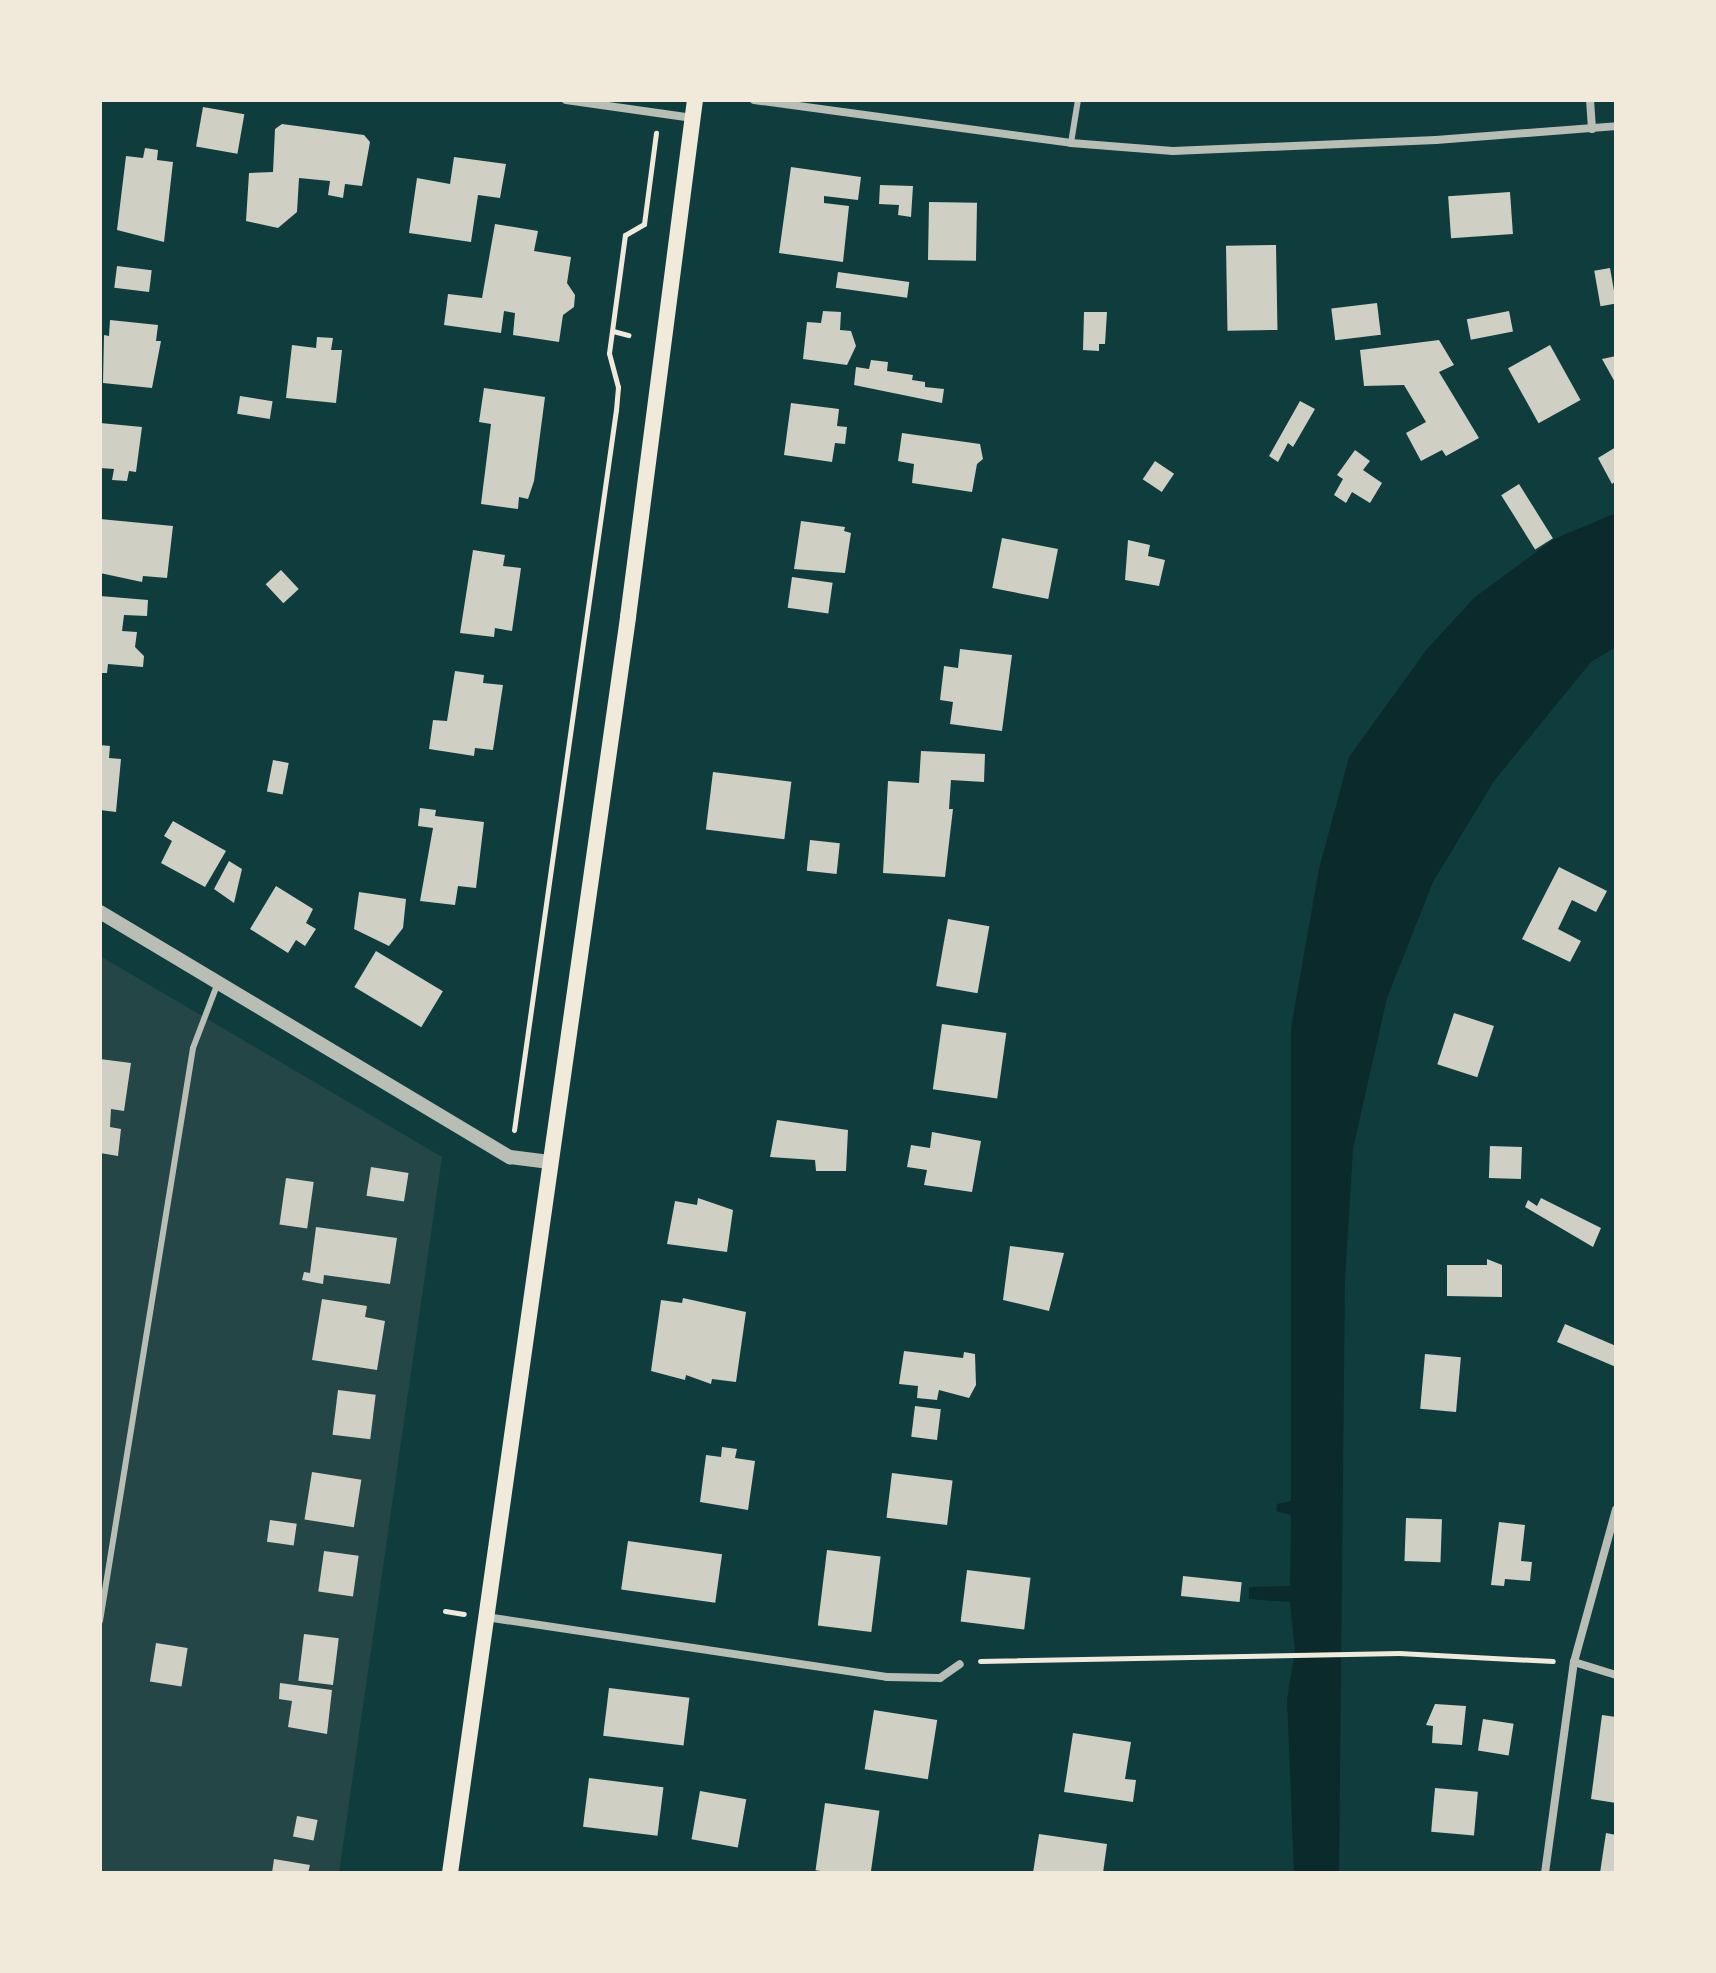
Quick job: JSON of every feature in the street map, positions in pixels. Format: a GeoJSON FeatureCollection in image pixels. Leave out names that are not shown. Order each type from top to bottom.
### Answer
{"type":"FeatureCollection","features":[{"type":"Feature","properties":{"kind":"main road"},"geometry":{"type":"LineString","coordinates":[[450,1873],[695,100]]}},
{"type":"Feature","properties":{"kind":"street"},"geometry":{"type":"LineString","coordinates":[[566,100],[694,118]]}},
{"type":"Feature","properties":{"kind":"street"},"geometry":{"type":"LineString","coordinates":[[754,100],[1071,143],[1173,151],[1616,126]]}},
{"type":"Feature","properties":{"kind":"street"},"geometry":{"type":"LineString","coordinates":[[1590,100],[1592,129]]}},
{"type":"Feature","properties":{"kind":"street"},"geometry":{"type":"LineString","coordinates":[[100,912],[510,1157],[550,1162]]}},
{"type":"Feature","properties":{"kind":"street"},"geometry":{"type":"LineString","coordinates":[[1545,1873],[1574,1662],[1616,1510]]}},
{"type":"Feature","properties":{"kind":"street"},"geometry":{"type":"LineString","coordinates":[[484,1617],[887,1677],[940,1678],[960,1664]]}},
{"type":"Feature","properties":{"kind":"street"},"geometry":{"type":"LineString","coordinates":[[1574,1662],[1616,1675]]}},
{"type":"Feature","properties":{"kind":"lane"},"geometry":{"type":"LineString","coordinates":[[1071,143],[1078,100]]}},
{"type":"Feature","properties":{"kind":"lane"},"geometry":{"type":"LineString","coordinates":[[100,1621],[104,1568],[193,1048],[218,983]]}},
{"type":"Feature","properties":{"kind":"path"},"geometry":{"type":"LineString","coordinates":[[510,1157],[616,410],[618,387],[609,353],[625,235],[644,224],[651,171]]}},
{"type":"Feature","properties":{"kind":"path"},"geometry":{"type":"LineString","coordinates":[[613,331],[628,335]]}},
{"type":"Feature","properties":{"kind":"path"},"geometry":{"type":"LineString","coordinates":[[960,1664],[1269,1653],[1399,1653],[1574,1662]]}},
{"type":"Feature","properties":{"kind":"shaded area"},"geometry":{"type":"Polygon","coordinates":[[[1616,513],[1616,647],[1591,662],[1494,781],[1433,882],[1387,998],[1353,1149],[1345,1280],[1339,1873],[1294,1873],[1287,1699],[1295,1651],[1290,1602],[1249,1599],[1249,1587],[1290,1586],[1291,1515],[1276,1511],[1277,1504],[1291,1501],[1291,1028],[1319,869],[1349,757],[1427,649],[1475,597],[1554,539],[1616,513]]]}},
{"type":"Feature","properties":{"kind":"shaded area"},"geometry":{"type":"Polygon","coordinates":[[[100,956],[442,1157],[339,1873],[100,1873],[100,956]]]}},
{"type":"Feature","properties":{"kind":"building"},"geometry":{"type":"Polygon","coordinates":[[[203,107],[244,114],[237,154],[196,146],[203,107]]]}},
{"type":"Feature","properties":{"kind":"building"},"geometry":{"type":"Polygon","coordinates":[[[282,124],[364,135],[370,142],[362,186],[345,184],[343,198],[328,195],[330,181],[299,178],[297,212],[278,228],[246,221],[249,173],[273,172],[275,129],[282,124]]]}},
{"type":"Feature","properties":{"kind":"building"},"geometry":{"type":"Polygon","coordinates":[[[145,148],[158,150],[157,160],[173,162],[164,242],[117,230],[126,156],[143,158],[145,148]]]}},
{"type":"Feature","properties":{"kind":"building"},"geometry":{"type":"Polygon","coordinates":[[[454,157],[506,164],[500,198],[478,195],[471,242],[409,233],[417,178],[450,184],[454,157]]]}},
{"type":"Feature","properties":{"kind":"building"},"geometry":{"type":"Polygon","coordinates":[[[791,167],[861,177],[858,200],[824,196],[824,203],[849,206],[843,262],[779,253],[791,167]]]}},
{"type":"Feature","properties":{"kind":"building"},"geometry":{"type":"Polygon","coordinates":[[[880,185],[913,186],[911,217],[898,215],[899,205],[879,204],[880,185]]]}},
{"type":"Feature","properties":{"kind":"building"},"geometry":{"type":"Polygon","coordinates":[[[1510,192],[1513,234],[1451,238],[1448,196],[1510,192]]]}},
{"type":"Feature","properties":{"kind":"building"},"geometry":{"type":"Polygon","coordinates":[[[929,202],[977,203],[976,261],[928,260],[929,202]]]}},
{"type":"Feature","properties":{"kind":"building"},"geometry":{"type":"Polygon","coordinates":[[[495,224],[538,231],[534,251],[571,257],[567,283],[575,295],[574,307],[563,315],[559,342],[513,335],[515,313],[504,311],[501,333],[444,325],[448,294],[482,298],[495,224]]]}},
{"type":"Feature","properties":{"kind":"building"},"geometry":{"type":"Polygon","coordinates":[[[1276,245],[1277,330],[1227,331],[1226,246],[1276,245]]]}},
{"type":"Feature","properties":{"kind":"building"},"geometry":{"type":"Polygon","coordinates":[[[117,266],[152,270],[149,292],[114,288],[117,266]]]}},
{"type":"Feature","properties":{"kind":"building"},"geometry":{"type":"Polygon","coordinates":[[[1610,268],[1616,303],[1600,306],[1594,271],[1610,268]]]}},
{"type":"Feature","properties":{"kind":"building"},"geometry":{"type":"Polygon","coordinates":[[[838,272],[909,282],[907,298],[836,288],[838,272]]]}},
{"type":"Feature","properties":{"kind":"building"},"geometry":{"type":"Polygon","coordinates":[[[1377,303],[1381,335],[1335,340],[1331,309],[1377,303]]]}},
{"type":"Feature","properties":{"kind":"building"},"geometry":{"type":"Polygon","coordinates":[[[823,311],[841,312],[840,330],[851,331],[856,346],[847,365],[803,359],[807,322],[821,323],[823,311]]]}},
{"type":"Feature","properties":{"kind":"building"},"geometry":{"type":"Polygon","coordinates":[[[1509,311],[1513,332],[1471,340],[1467,319],[1509,311]]]}},
{"type":"Feature","properties":{"kind":"building"},"geometry":{"type":"Polygon","coordinates":[[[1084,312],[1107,312],[1105,344],[1099,344],[1099,351],[1083,350],[1084,312]]]}},
{"type":"Feature","properties":{"kind":"building"},"geometry":{"type":"Polygon","coordinates":[[[110,320],[158,325],[156,341],[161,341],[152,388],[103,383],[104,335],[109,336],[110,320]]]}},
{"type":"Feature","properties":{"kind":"building"},"geometry":{"type":"Polygon","coordinates":[[[317,337],[333,338],[331,350],[342,350],[336,403],[286,398],[292,345],[316,348],[317,337]]]}},
{"type":"Feature","properties":{"kind":"building"},"geometry":{"type":"Polygon","coordinates":[[[1439,340],[1454,365],[1439,372],[1479,438],[1446,456],[1442,450],[1421,461],[1406,433],[1426,422],[1404,385],[1364,386],[1360,350],[1439,340]]]}},
{"type":"Feature","properties":{"kind":"building"},"geometry":{"type":"Polygon","coordinates":[[[1550,345],[1581,400],[1539,423],[1508,368],[1550,345]]]}},
{"type":"Feature","properties":{"kind":"building"},"geometry":{"type":"Polygon","coordinates":[[[1616,356],[1616,384],[1602,359],[1616,356]]]}},
{"type":"Feature","properties":{"kind":"building"},"geometry":{"type":"Polygon","coordinates":[[[871,360],[888,362],[887,371],[913,375],[912,380],[925,382],[925,387],[944,389],[942,403],[854,385],[856,367],[869,369],[871,360]]]}},
{"type":"Feature","properties":{"kind":"building"},"geometry":{"type":"Polygon","coordinates":[[[484,388],[545,397],[534,481],[528,499],[519,497],[518,509],[481,504],[491,424],[479,422],[484,388]]]}},
{"type":"Feature","properties":{"kind":"building"},"geometry":{"type":"Polygon","coordinates":[[[240,396],[273,401],[270,419],[237,414],[240,396]]]}},
{"type":"Feature","properties":{"kind":"building"},"geometry":{"type":"Polygon","coordinates":[[[1300,401],[1315,409],[1293,447],[1288,443],[1278,462],[1269,456],[1300,401]]]}},
{"type":"Feature","properties":{"kind":"building"},"geometry":{"type":"Polygon","coordinates":[[[791,403],[839,409],[837,426],[847,427],[845,444],[835,443],[832,462],[784,455],[791,403]]]}},
{"type":"Feature","properties":{"kind":"building"},"geometry":{"type":"Polygon","coordinates":[[[100,423],[142,427],[136,472],[129,471],[127,481],[112,480],[114,469],[100,468],[100,423]]]}},
{"type":"Feature","properties":{"kind":"building"},"geometry":{"type":"Polygon","coordinates":[[[902,433],[980,444],[983,459],[977,464],[972,492],[912,483],[914,464],[898,461],[902,433]]]}},
{"type":"Feature","properties":{"kind":"building"},"geometry":{"type":"Polygon","coordinates":[[[1616,447],[1616,481],[1612,484],[1598,458],[1616,447]]]}},
{"type":"Feature","properties":{"kind":"building"},"geometry":{"type":"Polygon","coordinates":[[[1355,450],[1370,461],[1363,470],[1382,483],[1370,503],[1352,492],[1346,503],[1334,495],[1343,479],[1337,475],[1355,450]]]}},
{"type":"Feature","properties":{"kind":"building"},"geometry":{"type":"Polygon","coordinates":[[[1155,461],[1174,474],[1162,492],[1143,479],[1155,461]]]}},
{"type":"Feature","properties":{"kind":"building"},"geometry":{"type":"Polygon","coordinates":[[[1519,484],[1553,538],[1535,549],[1501,495],[1519,484]]]}},
{"type":"Feature","properties":{"kind":"building"},"geometry":{"type":"Polygon","coordinates":[[[100,519],[173,526],[167,578],[143,576],[142,582],[100,573],[100,519]]]}},
{"type":"Feature","properties":{"kind":"building"},"geometry":{"type":"Polygon","coordinates":[[[801,521],[845,527],[844,531],[851,533],[845,573],[794,569],[801,521]]]}},
{"type":"Feature","properties":{"kind":"building"},"geometry":{"type":"Polygon","coordinates":[[[1002,538],[1058,549],[1048,599],[992,588],[1002,538]]]}},
{"type":"Feature","properties":{"kind":"building"},"geometry":{"type":"Polygon","coordinates":[[[1128,540],[1150,545],[1148,556],[1165,560],[1159,586],[1125,580],[1128,540]]]}},
{"type":"Feature","properties":{"kind":"building"},"geometry":{"type":"Polygon","coordinates":[[[473,550],[505,555],[503,566],[521,568],[512,631],[495,628],[494,637],[460,633],[473,550]]]}},
{"type":"Feature","properties":{"kind":"building"},"geometry":{"type":"Polygon","coordinates":[[[281,570],[299,589],[283,603],[266,584],[281,570]]]}},
{"type":"Feature","properties":{"kind":"building"},"geometry":{"type":"Polygon","coordinates":[[[792,577],[833,583],[828,613],[788,608],[792,577]]]}},
{"type":"Feature","properties":{"kind":"building"},"geometry":{"type":"Polygon","coordinates":[[[100,596],[148,600],[147,616],[124,615],[122,631],[137,632],[135,647],[144,656],[143,667],[108,664],[107,673],[100,673],[100,596]]]}},
{"type":"Feature","properties":{"kind":"building"},"geometry":{"type":"Polygon","coordinates":[[[960,649],[1012,655],[1002,731],[950,724],[953,702],[940,700],[944,666],[958,668],[960,649]]]}},
{"type":"Feature","properties":{"kind":"building"},"geometry":{"type":"Polygon","coordinates":[[[455,671],[484,675],[483,683],[503,685],[493,750],[475,748],[474,756],[429,749],[433,720],[447,721],[455,671]]]}},
{"type":"Feature","properties":{"kind":"building"},"geometry":{"type":"Polygon","coordinates":[[[100,745],[110,746],[109,758],[121,759],[116,812],[100,810],[100,745]]]}},
{"type":"Feature","properties":{"kind":"building"},"geometry":{"type":"Polygon","coordinates":[[[921,751],[985,754],[984,782],[951,780],[949,809],[953,809],[945,877],[883,873],[888,781],[919,783],[921,751]]]}},
{"type":"Feature","properties":{"kind":"building"},"geometry":{"type":"Polygon","coordinates":[[[273,760],[289,763],[283,794],[267,791],[273,760]]]}},
{"type":"Feature","properties":{"kind":"building"},"geometry":{"type":"Polygon","coordinates":[[[713,772],[791,782],[784,839],[706,830],[713,772]]]}},
{"type":"Feature","properties":{"kind":"building"},"geometry":{"type":"Polygon","coordinates":[[[420,808],[436,810],[435,816],[484,822],[476,888],[458,886],[455,905],[420,901],[433,828],[418,826],[420,808]]]}},
{"type":"Feature","properties":{"kind":"building"},"geometry":{"type":"Polygon","coordinates":[[[173,821],[226,851],[205,887],[161,863],[172,841],[164,836],[173,821]]]}},
{"type":"Feature","properties":{"kind":"building"},"geometry":{"type":"Polygon","coordinates":[[[810,840],[840,843],[837,874],[807,871],[810,840]]]}},
{"type":"Feature","properties":{"kind":"building"},"geometry":{"type":"Polygon","coordinates":[[[229,861],[242,869],[234,903],[214,889],[229,861]]]}},
{"type":"Feature","properties":{"kind":"building"},"geometry":{"type":"Polygon","coordinates":[[[1559,867],[1607,891],[1596,912],[1572,900],[1558,929],[1581,941],[1570,962],[1522,939],[1559,867]]]}},
{"type":"Feature","properties":{"kind":"building"},"geometry":{"type":"Polygon","coordinates":[[[276,886],[313,909],[306,923],[316,929],[305,946],[296,940],[288,953],[250,929],[276,886]]]}},
{"type":"Feature","properties":{"kind":"building"},"geometry":{"type":"Polygon","coordinates":[[[359,892],[406,899],[403,928],[389,946],[354,929],[359,892]]]}},
{"type":"Feature","properties":{"kind":"building"},"geometry":{"type":"Polygon","coordinates":[[[948,919],[989,926],[978,993],[936,986],[948,919]]]}},
{"type":"Feature","properties":{"kind":"building"},"geometry":{"type":"Polygon","coordinates":[[[376,951],[443,991],[421,1027],[354,987],[376,951]]]}},
{"type":"Feature","properties":{"kind":"building"},"geometry":{"type":"Polygon","coordinates":[[[1454,1013],[1494,1026],[1477,1077],[1437,1064],[1454,1013]]]}},
{"type":"Feature","properties":{"kind":"building"},"geometry":{"type":"Polygon","coordinates":[[[942,1024],[1006,1033],[997,1098],[933,1089],[942,1024]]]}},
{"type":"Feature","properties":{"kind":"building"},"geometry":{"type":"Polygon","coordinates":[[[100,1059],[131,1063],[124,1111],[111,1109],[110,1127],[121,1129],[118,1156],[100,1153],[100,1059]]]}},
{"type":"Feature","properties":{"kind":"building"},"geometry":{"type":"Polygon","coordinates":[[[777,1120],[848,1130],[846,1171],[816,1171],[815,1160],[770,1157],[777,1120]]]}},
{"type":"Feature","properties":{"kind":"building"},"geometry":{"type":"Polygon","coordinates":[[[932,1132],[981,1141],[972,1192],[924,1185],[927,1170],[907,1167],[911,1145],[930,1148],[932,1132]]]}},
{"type":"Feature","properties":{"kind":"building"},"geometry":{"type":"Polygon","coordinates":[[[1490,1146],[1522,1147],[1521,1179],[1489,1178],[1490,1146]]]}},
{"type":"Feature","properties":{"kind":"building"},"geometry":{"type":"Polygon","coordinates":[[[371,1167],[409,1173],[404,1202],[366,1196],[371,1167]]]}},
{"type":"Feature","properties":{"kind":"building"},"geometry":{"type":"Polygon","coordinates":[[[286,1178],[314,1182],[307,1228],[279,1225],[286,1178]]]}},
{"type":"Feature","properties":{"kind":"building"},"geometry":{"type":"Polygon","coordinates":[[[698,1198],[733,1210],[727,1252],[667,1244],[675,1201],[697,1205],[698,1198]]]}},
{"type":"Feature","properties":{"kind":"building"},"geometry":{"type":"Polygon","coordinates":[[[1541,1198],[1601,1228],[1593,1247],[1525,1207],[1528,1200],[1537,1206],[1541,1198]]]}},
{"type":"Feature","properties":{"kind":"building"},"geometry":{"type":"Polygon","coordinates":[[[316,1227],[397,1238],[390,1284],[324,1275],[323,1284],[302,1280],[304,1272],[310,1273],[316,1227]]]}},
{"type":"Feature","properties":{"kind":"building"},"geometry":{"type":"Polygon","coordinates":[[[1010,1246],[1064,1253],[1049,1311],[1003,1300],[1010,1246]]]}},
{"type":"Feature","properties":{"kind":"building"},"geometry":{"type":"Polygon","coordinates":[[[1487,1259],[1502,1265],[1502,1297],[1447,1296],[1447,1265],[1487,1265],[1487,1259]]]}},
{"type":"Feature","properties":{"kind":"building"},"geometry":{"type":"Polygon","coordinates":[[[683,1298],[746,1312],[736,1382],[712,1379],[711,1384],[686,1375],[685,1380],[651,1371],[661,1300],[682,1303],[683,1298]]]}},
{"type":"Feature","properties":{"kind":"building"},"geometry":{"type":"Polygon","coordinates":[[[322,1299],[367,1306],[365,1317],[385,1321],[377,1370],[312,1360],[322,1299]]]}},
{"type":"Feature","properties":{"kind":"building"},"geometry":{"type":"Polygon","coordinates":[[[1565,1324],[1616,1346],[1616,1367],[1557,1342],[1565,1324]]]}},
{"type":"Feature","properties":{"kind":"building"},"geometry":{"type":"Polygon","coordinates":[[[904,1351],[963,1358],[964,1352],[975,1354],[976,1385],[969,1398],[939,1390],[937,1400],[917,1398],[918,1386],[899,1384],[904,1351]]]}},
{"type":"Feature","properties":{"kind":"building"},"geometry":{"type":"Polygon","coordinates":[[[1425,1354],[1461,1357],[1456,1412],[1420,1409],[1425,1354]]]}},
{"type":"Feature","properties":{"kind":"building"},"geometry":{"type":"Polygon","coordinates":[[[338,1390],[376,1395],[370,1439],[333,1435],[338,1390]]]}},
{"type":"Feature","properties":{"kind":"building"},"geometry":{"type":"Polygon","coordinates":[[[915,1406],[941,1409],[937,1440],[911,1437],[915,1406]]]}},
{"type":"Feature","properties":{"kind":"building"},"geometry":{"type":"Polygon","coordinates":[[[722,1447],[737,1449],[735,1458],[755,1461],[748,1510],[700,1502],[706,1455],[721,1457],[722,1447]]]}},
{"type":"Feature","properties":{"kind":"building"},"geometry":{"type":"Polygon","coordinates":[[[312,1472],[361,1480],[354,1527],[304,1519],[312,1472]]]}},
{"type":"Feature","properties":{"kind":"building"},"geometry":{"type":"Polygon","coordinates":[[[892,1473],[953,1480],[947,1525],[887,1518],[892,1473]]]}},
{"type":"Feature","properties":{"kind":"building"},"geometry":{"type":"Polygon","coordinates":[[[1406,1518],[1442,1519],[1440,1562],[1404,1561],[1406,1518]]]}},
{"type":"Feature","properties":{"kind":"building"},"geometry":{"type":"Polygon","coordinates":[[[270,1520],[297,1524],[294,1546],[267,1542],[270,1520]]]}},
{"type":"Feature","properties":{"kind":"building"},"geometry":{"type":"Polygon","coordinates":[[[1499,1522],[1525,1525],[1521,1561],[1532,1562],[1530,1581],[1505,1579],[1504,1586],[1491,1585],[1499,1522]]]}},
{"type":"Feature","properties":{"kind":"building"},"geometry":{"type":"Polygon","coordinates":[[[628,1541],[722,1554],[715,1603],[621,1590],[628,1541]]]}},
{"type":"Feature","properties":{"kind":"building"},"geometry":{"type":"Polygon","coordinates":[[[827,1550],[881,1557],[871,1632],[818,1625],[827,1550]]]}},
{"type":"Feature","properties":{"kind":"building"},"geometry":{"type":"Polygon","coordinates":[[[324,1551],[359,1556],[353,1596],[318,1592],[324,1551]]]}},
{"type":"Feature","properties":{"kind":"building"},"geometry":{"type":"Polygon","coordinates":[[[967,1570],[1031,1578],[1024,1629],[961,1622],[967,1570]]]}},
{"type":"Feature","properties":{"kind":"building"},"geometry":{"type":"Polygon","coordinates":[[[1183,1576],[1242,1582],[1240,1602],[1181,1596],[1183,1576]]]}},
{"type":"Feature","properties":{"kind":"building"},"geometry":{"type":"Polygon","coordinates":[[[304,1634],[339,1638],[333,1685],[298,1681],[304,1634]]]}},
{"type":"Feature","properties":{"kind":"building"},"geometry":{"type":"Polygon","coordinates":[[[156,1643],[188,1648],[182,1687],[150,1682],[156,1643]]]}},
{"type":"Feature","properties":{"kind":"building"},"geometry":{"type":"Polygon","coordinates":[[[280,1683],[332,1690],[327,1734],[288,1727],[292,1701],[279,1699],[280,1683]]]}},
{"type":"Feature","properties":{"kind":"building"},"geometry":{"type":"Polygon","coordinates":[[[609,1688],[689,1698],[684,1746],[603,1736],[609,1688]]]}},
{"type":"Feature","properties":{"kind":"building"},"geometry":{"type":"Polygon","coordinates":[[[1435,1704],[1466,1706],[1462,1745],[1432,1743],[1433,1726],[1426,1725],[1435,1704]]]}},
{"type":"Feature","properties":{"kind":"building"},"geometry":{"type":"Polygon","coordinates":[[[874,1710],[937,1720],[928,1779],[865,1769],[874,1710]]]}},
{"type":"Feature","properties":{"kind":"building"},"geometry":{"type":"Polygon","coordinates":[[[1602,1715],[1616,1717],[1616,1803],[1591,1799],[1602,1715]]]}},
{"type":"Feature","properties":{"kind":"building"},"geometry":{"type":"Polygon","coordinates":[[[1483,1719],[1514,1724],[1509,1755],[1478,1751],[1483,1719]]]}},
{"type":"Feature","properties":{"kind":"building"},"geometry":{"type":"Polygon","coordinates":[[[1073,1733],[1131,1742],[1125,1779],[1136,1780],[1133,1802],[1064,1792],[1073,1733]]]}},
{"type":"Feature","properties":{"kind":"building"},"geometry":{"type":"Polygon","coordinates":[[[589,1778],[663,1787],[657,1836],[583,1827],[589,1778]]]}},
{"type":"Feature","properties":{"kind":"building"},"geometry":{"type":"Polygon","coordinates":[[[1435,1788],[1478,1792],[1474,1836],[1431,1832],[1435,1788]]]}},
{"type":"Feature","properties":{"kind":"building"},"geometry":{"type":"Polygon","coordinates":[[[700,1791],[746,1799],[738,1847],[691,1839],[700,1791]]]}},
{"type":"Feature","properties":{"kind":"building"},"geometry":{"type":"Polygon","coordinates":[[[825,1803],[879,1811],[871,1873],[816,1870],[825,1803]]]}},
{"type":"Feature","properties":{"kind":"building"},"geometry":{"type":"Polygon","coordinates":[[[297,1816],[318,1820],[314,1841],[293,1837],[297,1816]]]}},
{"type":"Feature","properties":{"kind":"building"},"geometry":{"type":"Polygon","coordinates":[[[1606,1833],[1616,1835],[1616,1873],[1600,1873],[1606,1833]]]}},
{"type":"Feature","properties":{"kind":"building"},"geometry":{"type":"Polygon","coordinates":[[[1039,1834],[1107,1844],[1103,1873],[1033,1873],[1039,1834]]]}},
{"type":"Feature","properties":{"kind":"building"},"geometry":{"type":"Polygon","coordinates":[[[274,1859],[310,1865],[308,1873],[272,1873],[274,1859]]]}}]}
